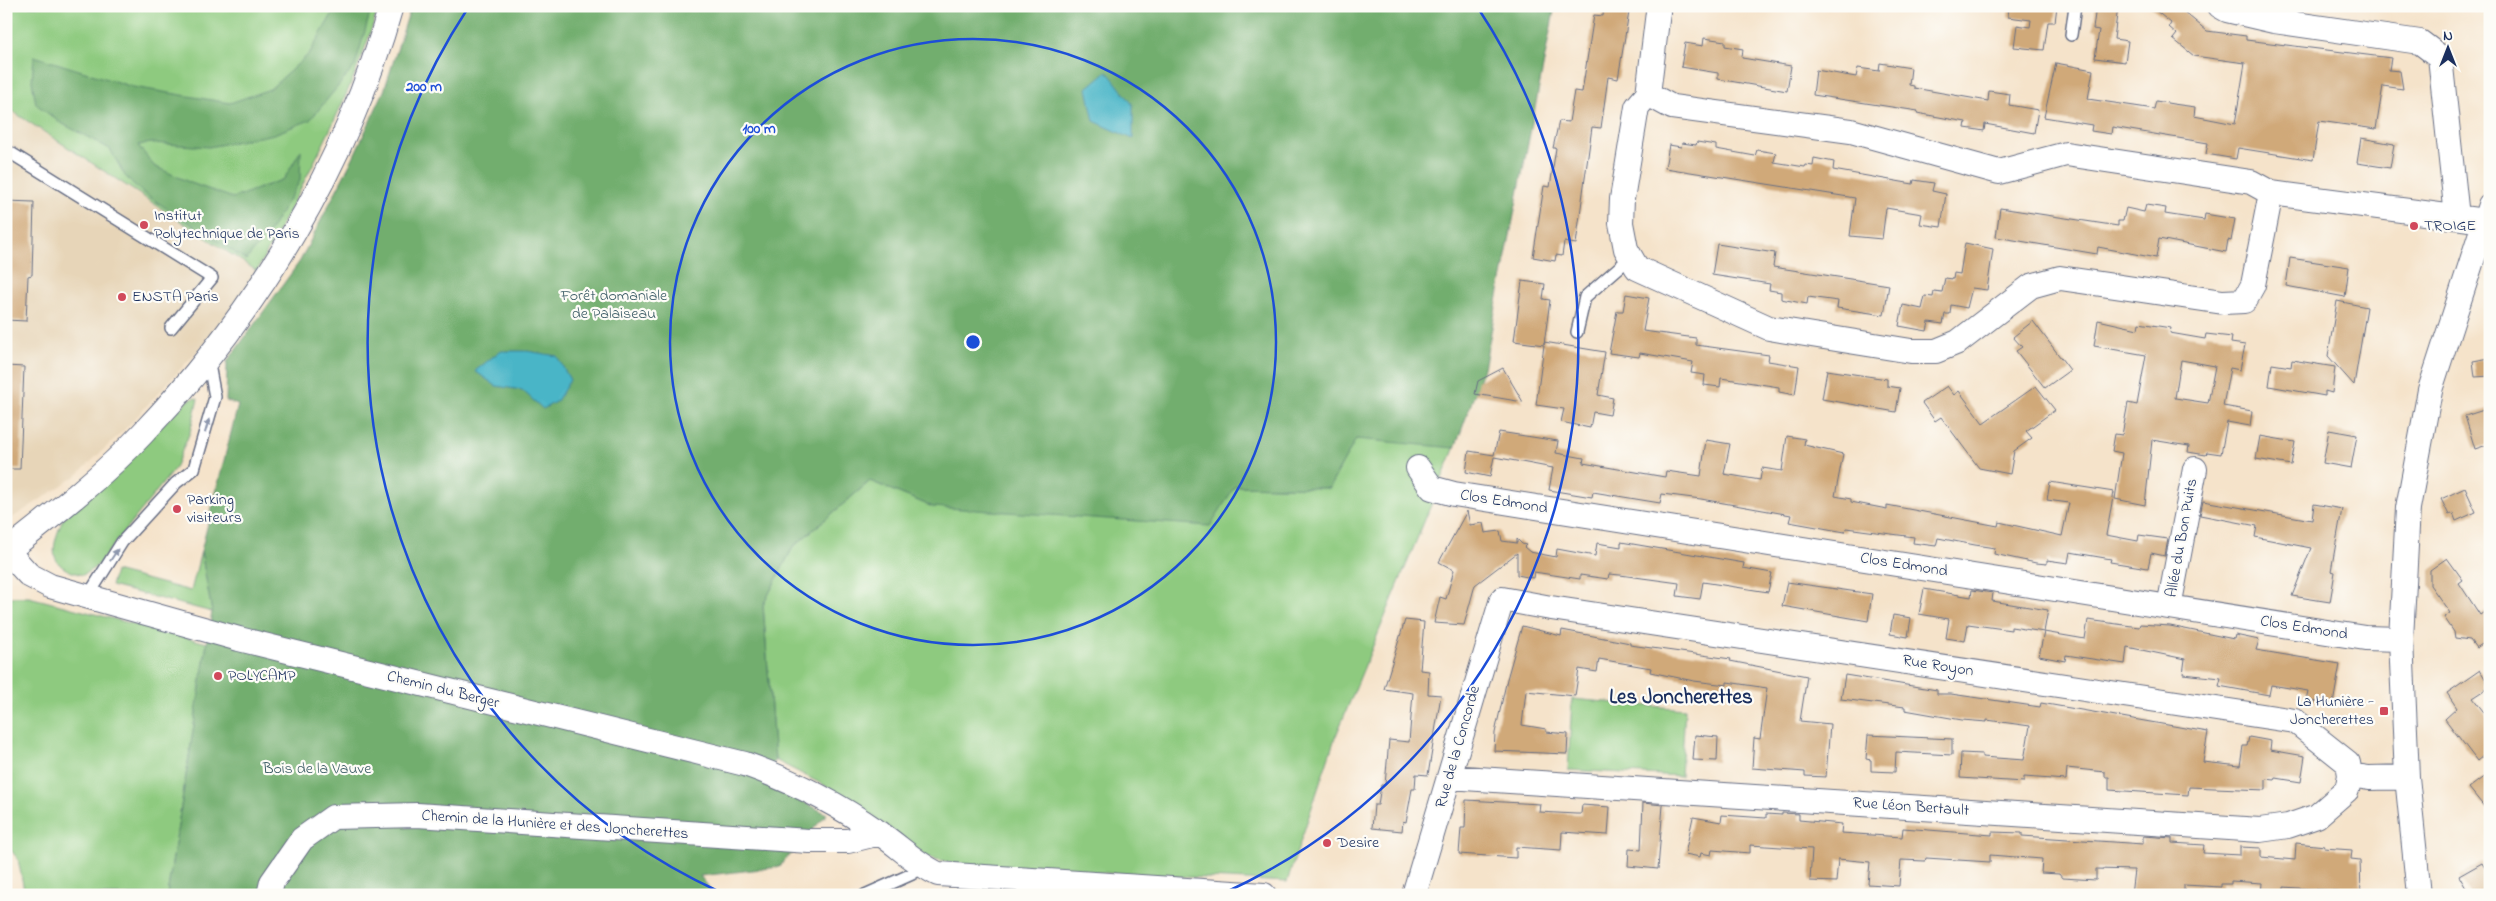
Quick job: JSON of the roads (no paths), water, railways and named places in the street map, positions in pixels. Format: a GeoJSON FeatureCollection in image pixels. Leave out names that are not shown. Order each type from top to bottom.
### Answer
{"type":"FeatureCollection","features":[{"type":"Feature","properties":{"kind":"street"},"geometry":{"type":"LineString","coordinates":[[7,552],[89,484],[142,435],[208,358],[253,298],[308,208],[329,169],[370,70],[391,6]]}},
{"type":"Feature","properties":{"kind":"street"},"geometry":{"type":"LineString","coordinates":[[2226,8],[2274,21],[2420,42],[2440,58],[2457,217]]}},
{"type":"Feature","properties":{"kind":"street"},"geometry":{"type":"LineString","coordinates":[[1658,12],[1648,94],[1637,107],[1622,198],[1628,225],[1626,249],[1637,268],[1770,328],[1911,351],[1936,351],[1958,342],[2031,286],[2060,278],[2223,302],[2244,301],[2253,285],[2271,193]]}},
{"type":"Feature","properties":{"kind":"street"},"geometry":{"type":"LineString","coordinates":[[1648,94],[1672,107],[1852,131],[1999,172],[2066,154],[2251,182],[2271,193],[2457,217],[2487,213],[2430,390],[2408,508],[2401,639],[2407,777],[2419,895]]}},
{"type":"Feature","properties":{"kind":"street","name":"Clos Edmond"},"geometry":{"type":"LineString","coordinates":[[1418,468],[1432,488],[1454,494],[2365,638],[2401,639]]}},
{"type":"Feature","properties":{"kind":"street","name":"Allée du Bon Puits"},"geometry":{"type":"LineString","coordinates":[[2169,607],[2195,469]]}},
{"type":"Feature","properties":{"kind":"street","name":"Chemin du Berger"},"geometry":{"type":"LineString","coordinates":[[7,552],[29,575],[50,586],[240,639],[745,764],[790,780],[839,806],[880,833],[922,867],[938,874],[956,877],[1264,895]]}},
{"type":"Feature","properties":{"kind":"street","name":"Rue Royon"},"geometry":{"type":"LineString","coordinates":[[1502,598],[1551,608],[2295,721],[2348,762],[2350,775]]}},
{"type":"Feature","properties":{"kind":"street","name":"Rue de la Concorde"},"geometry":{"type":"LineString","coordinates":[[1414,895],[1502,598]]}},
{"type":"Feature","properties":{"kind":"street"},"geometry":{"type":"LineString","coordinates":[[2350,775],[2369,778],[2407,777]]}},
{"type":"Feature","properties":{"kind":"street","name":"Rue Léon Bertault"},"geometry":{"type":"LineString","coordinates":[[1449,777],[2260,830],[2288,826],[2317,816],[2348,790],[2350,775]]}},
{"type":"Feature","properties":{"kind":"street","name":"Chemin de la Hunière et des Joncherettes"},"geometry":{"type":"LineString","coordinates":[[269,895],[272,882],[302,839],[333,817],[417,815],[809,841],[848,841],[880,833]]}},
{"type":"Feature","properties":{"kind":"lane"},"geometry":{"type":"LineString","coordinates":[[2071,34],[2075,6]]}},
{"type":"Feature","properties":{"kind":"lane"},"geometry":{"type":"LineString","coordinates":[[6,150],[212,278],[171,328]]}},
{"type":"Feature","properties":{"kind":"lane"},"geometry":{"type":"LineString","coordinates":[[1577,332],[1585,297],[1631,257]]}},
{"type":"Feature","properties":{"kind":"lane"},"geometry":{"type":"LineString","coordinates":[[88,596],[122,542],[176,483],[194,469],[215,397],[208,358]]}},
{"type":"Feature","properties":{"kind":"lane"},"geometry":{"type":"LineString","coordinates":[[865,895],[912,874],[922,867]]}},
{"type":"Feature","properties":{"kind":"water"},"geometry":{"type":"Polygon","coordinates":[[[1107,71],[1133,105],[1133,139],[1094,121],[1087,88],[1107,71]]]}},
{"type":"Feature","properties":{"kind":"water"},"geometry":{"type":"Polygon","coordinates":[[[500,351],[527,351],[557,356],[570,380],[557,401],[543,409],[522,390],[496,386],[475,371],[500,351]]]}},
{"type":"Feature","properties":{"kind":"place","name":"Institut Polytechnique de Paris"},"geometry":{"type":"Point","coordinates":[144,225]}},
{"type":"Feature","properties":{"kind":"place","name":"TROIGE"},"geometry":{"type":"Point","coordinates":[2414,226]}},
{"type":"Feature","properties":{"kind":"place","name":"ENSTA Paris"},"geometry":{"type":"Point","coordinates":[122,297]}},
{"type":"Feature","properties":{"kind":"place","name":"Parking visiteurs"},"geometry":{"type":"Point","coordinates":[177,509]}},
{"type":"Feature","properties":{"kind":"place","name":"POLYCAMP"},"geometry":{"type":"Point","coordinates":[218,676]}},
{"type":"Feature","properties":{"kind":"place","name":"La Hunière - Joncherettes"},"geometry":{"type":"Point","coordinates":[2384,711]}},
{"type":"Feature","properties":{"kind":"place","name":"Desire"},"geometry":{"type":"Point","coordinates":[1327,843]}},
{"type":"Feature","properties":{"kind":"district","name":"Les Joncherettes"},"geometry":{"type":"Point","coordinates":[1681,698]}},
{"type":"Feature","properties":{"kind":"park label","name":"Forêt domaniale de Palaiseau"},"geometry":{"type":"Point","coordinates":[614,305]}},
{"type":"Feature","properties":{"kind":"park label","name":"Bois de la Vauve"},"geometry":{"type":"Point","coordinates":[317,769]}}]}
